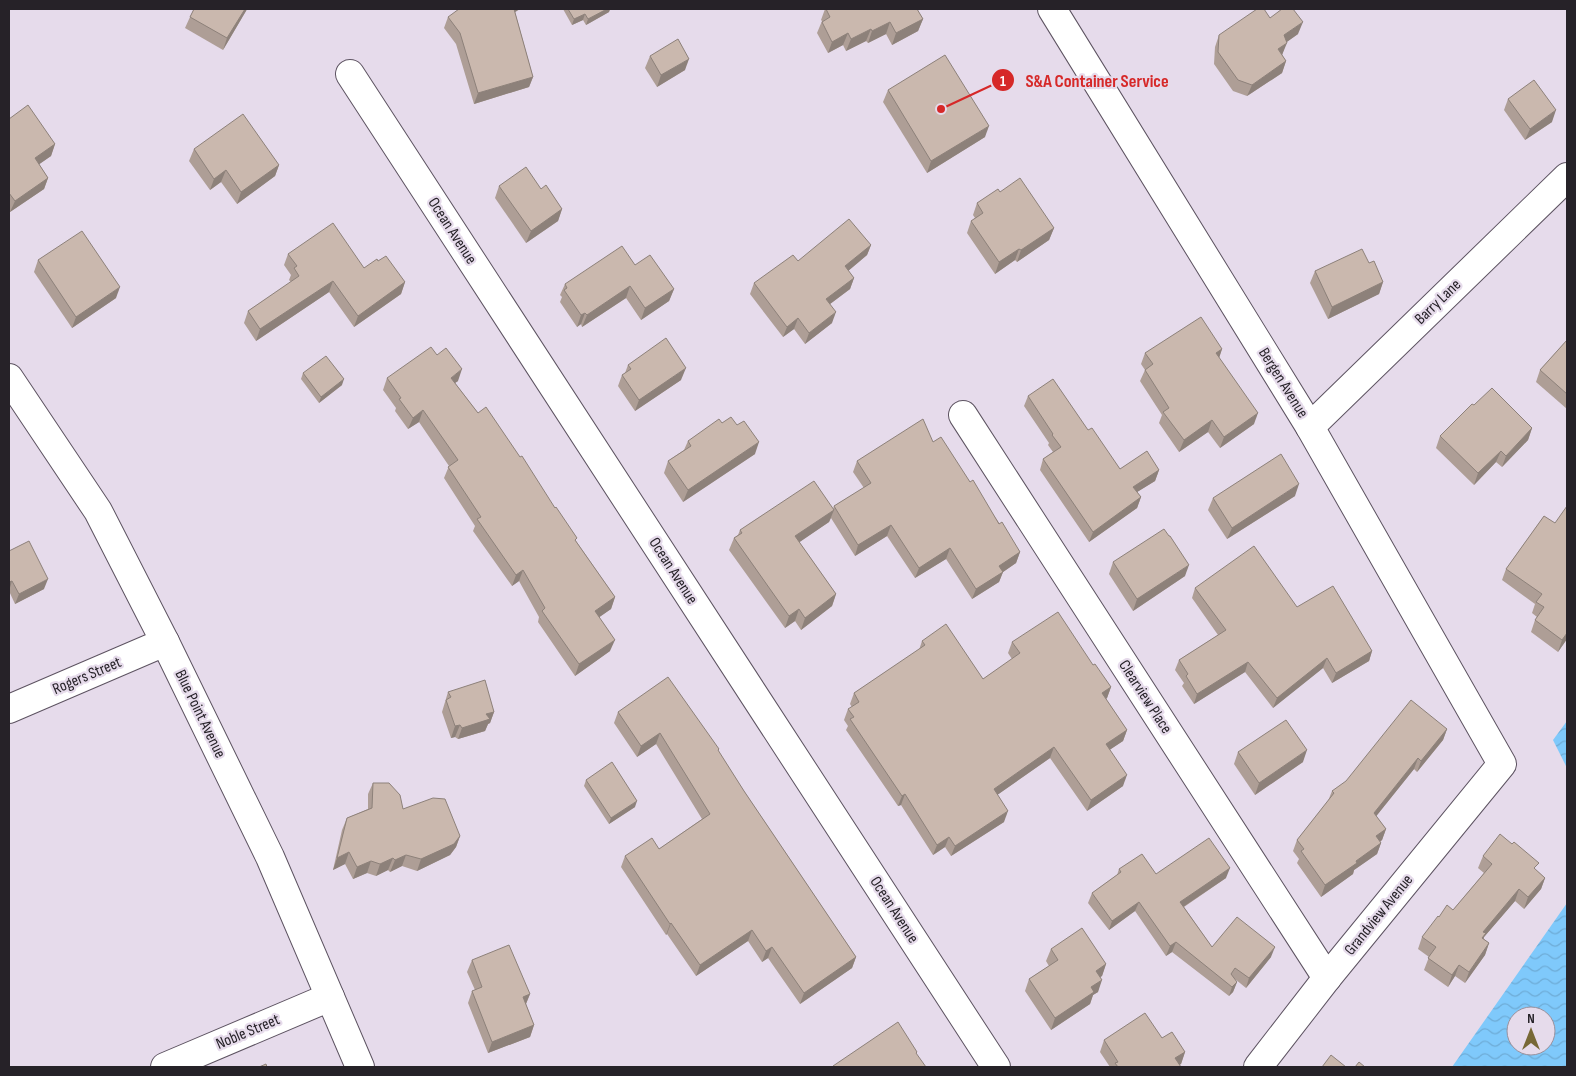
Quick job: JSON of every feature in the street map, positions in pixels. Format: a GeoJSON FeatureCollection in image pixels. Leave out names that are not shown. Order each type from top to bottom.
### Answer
{"type":"FeatureCollection","features":[{"type":"Feature","properties":{"kind":"street","name":"Bergen Avenue"},"geometry":{"type":"LineString","coordinates":[[1052,9],[1310,427],[1502,764]]}},
{"type":"Feature","properties":{"kind":"street","name":"Ocean Avenue"},"geometry":{"type":"LineString","coordinates":[[350,74],[996,1067]]}},
{"type":"Feature","properties":{"kind":"street","name":"Barry Lane"},"geometry":{"type":"LineString","coordinates":[[1310,427],[1567,177]]}},
{"type":"Feature","properties":{"kind":"street","name":"Blue Point Avenue"},"geometry":{"type":"LineString","coordinates":[[9,378],[98,511],[165,642],[270,857],[360,1067]]}},
{"type":"Feature","properties":{"kind":"street","name":"Clearview Place"},"geometry":{"type":"LineString","coordinates":[[963,415],[1327,978]]}},
{"type":"Feature","properties":{"kind":"street","name":"Rogers Street"},"geometry":{"type":"LineString","coordinates":[[9,709],[165,642]]}},
{"type":"Feature","properties":{"kind":"street","name":"Grandview Avenue"},"geometry":{"type":"LineString","coordinates":[[1258,1067],[1327,978],[1502,764]]}},
{"type":"Feature","properties":{"kind":"street","name":"Noble Street"},"geometry":{"type":"LineString","coordinates":[[165,1067],[330,996]]}},
{"type":"Feature","properties":{"kind":"water"},"geometry":{"type":"Polygon","coordinates":[[[1567,721],[1567,768],[1553,740],[1567,721]]]}},
{"type":"Feature","properties":{"kind":"water"},"geometry":{"type":"Polygon","coordinates":[[[1567,903],[1567,1067],[1452,1067],[1567,903]]]}},
{"type":"Feature","properties":{"kind":"building"},"geometry":{"type":"Polygon","coordinates":[[[194,9],[245,9],[227,38],[190,17],[194,9]]]}},
{"type":"Feature","properties":{"kind":"building"},"geometry":{"type":"Polygon","coordinates":[[[459,9],[514,9],[533,77],[478,93],[460,33],[448,17],[459,9]]]}},
{"type":"Feature","properties":{"kind":"building"},"geometry":{"type":"Polygon","coordinates":[[[568,9],[607,9],[588,19],[585,14],[574,19],[568,9]]]}},
{"type":"Feature","properties":{"kind":"building"},"geometry":{"type":"Polygon","coordinates":[[[826,9],[917,9],[923,19],[896,33],[890,22],[851,39],[848,33],[832,42],[822,22],[830,17],[826,9]]]}},
{"type":"Feature","properties":{"kind":"building"},"geometry":{"type":"Polygon","coordinates":[[[1257,9],[1264,9],[1270,18],[1282,9],[1293,9],[1303,22],[1284,35],[1287,43],[1278,49],[1286,61],[1252,85],[1238,80],[1218,52],[1219,35],[1257,9]]]}},
{"type":"Feature","properties":{"kind":"building"},"geometry":{"type":"Polygon","coordinates":[[[678,39],[689,59],[661,75],[650,56],[678,39]]]}},
{"type":"Feature","properties":{"kind":"building"},"geometry":{"type":"Polygon","coordinates":[[[945,55],[989,126],[931,161],[888,90],[945,55]]]}},
{"type":"Feature","properties":{"kind":"building"},"geometry":{"type":"Polygon","coordinates":[[[1534,80],[1556,110],[1530,129],[1508,99],[1534,80]]]}},
{"type":"Feature","properties":{"kind":"building"},"geometry":{"type":"Polygon","coordinates":[[[28,105],[55,144],[35,158],[48,178],[15,201],[9,193],[9,119],[28,105]]]}},
{"type":"Feature","properties":{"kind":"building"},"geometry":{"type":"Polygon","coordinates":[[[243,114],[279,165],[241,192],[226,170],[214,179],[194,149],[243,114]]]}},
{"type":"Feature","properties":{"kind":"building"},"geometry":{"type":"Polygon","coordinates":[[[526,167],[541,189],[546,185],[562,209],[531,231],[499,186],[526,167]]]}},
{"type":"Feature","properties":{"kind":"building"},"geometry":{"type":"Polygon","coordinates":[[[1020,178],[1054,228],[999,262],[971,221],[983,213],[977,203],[998,189],[1000,192],[1020,178]]]}},
{"type":"Feature","properties":{"kind":"building"},"geometry":{"type":"Polygon","coordinates":[[[849,219],[871,245],[845,266],[854,278],[826,299],[836,312],[809,333],[798,318],[787,327],[754,283],[793,255],[798,261],[849,219]]]}},
{"type":"Feature","properties":{"kind":"building"},"geometry":{"type":"Polygon","coordinates":[[[333,223],[364,268],[377,259],[378,261],[386,256],[405,282],[358,316],[333,281],[260,329],[248,311],[299,276],[294,268],[297,266],[288,254],[333,223]]]}},
{"type":"Feature","properties":{"kind":"building"},"geometry":{"type":"Polygon","coordinates":[[[82,231],[120,287],[76,317],[38,260],[82,231]]]}},
{"type":"Feature","properties":{"kind":"building"},"geometry":{"type":"Polygon","coordinates":[[[622,246],[635,265],[650,255],[674,289],[645,308],[630,286],[587,315],[585,313],[581,315],[564,290],[567,288],[565,284],[622,246]]]}},
{"type":"Feature","properties":{"kind":"building"},"geometry":{"type":"Polygon","coordinates":[[[1362,249],[1369,263],[1374,261],[1383,282],[1332,307],[1315,271],[1362,249]]]}},
{"type":"Feature","properties":{"kind":"building"},"geometry":{"type":"Polygon","coordinates":[[[1201,317],[1222,349],[1216,353],[1258,413],[1224,437],[1212,420],[1184,440],[1163,412],[1169,408],[1145,370],[1153,364],[1145,353],[1201,317]]]}},
{"type":"Feature","properties":{"kind":"building"},"geometry":{"type":"Polygon","coordinates":[[[666,338],[686,368],[639,400],[622,375],[631,369],[628,365],[666,338]]]}},
{"type":"Feature","properties":{"kind":"building"},"geometry":{"type":"Polygon","coordinates":[[[1567,340],[1567,394],[1540,370],[1567,340]]]}},
{"type":"Feature","properties":{"kind":"building"},"geometry":{"type":"Polygon","coordinates":[[[431,347],[437,355],[446,348],[462,369],[451,378],[478,413],[486,407],[520,457],[522,456],[555,508],[577,538],[575,540],[615,597],[595,611],[615,640],[579,664],[542,611],[545,608],[523,570],[516,575],[477,519],[481,517],[448,467],[458,460],[423,410],[413,418],[387,378],[431,347]]]}},
{"type":"Feature","properties":{"kind":"building"},"geometry":{"type":"Polygon","coordinates":[[[326,356],[344,379],[321,397],[303,373],[326,356]]]}},
{"type":"Feature","properties":{"kind":"building"},"geometry":{"type":"Polygon","coordinates":[[[1053,379],[1088,430],[1092,428],[1120,469],[1147,451],[1159,470],[1133,487],[1141,497],[1093,532],[1043,459],[1061,447],[1028,396],[1053,379]]]}},
{"type":"Feature","properties":{"kind":"building"},"geometry":{"type":"Polygon","coordinates":[[[1492,388],[1532,428],[1506,456],[1501,451],[1478,473],[1440,436],[1472,404],[1474,405],[1492,388]]]}},
{"type":"Feature","properties":{"kind":"building"},"geometry":{"type":"Polygon","coordinates":[[[731,417],[737,425],[744,421],[759,442],[688,490],[668,461],[691,446],[688,441],[719,419],[722,423],[731,417]]]}},
{"type":"Feature","properties":{"kind":"building"},"geometry":{"type":"Polygon","coordinates":[[[923,419],[933,442],[941,437],[970,482],[973,480],[999,524],[1002,522],[1020,552],[999,566],[1003,572],[976,589],[950,548],[919,568],[891,525],[858,545],[834,506],[871,483],[857,461],[923,419]]]}},
{"type":"Feature","properties":{"kind":"building"},"geometry":{"type":"Polygon","coordinates":[[[1281,454],[1299,484],[1232,528],[1213,498],[1281,454]]]}},
{"type":"Feature","properties":{"kind":"building"},"geometry":{"type":"Polygon","coordinates":[[[814,481],[834,510],[795,536],[836,594],[805,618],[799,609],[789,616],[734,538],[742,533],[740,530],[814,481]]]}},
{"type":"Feature","properties":{"kind":"building"},"geometry":{"type":"Polygon","coordinates":[[[1567,506],[1567,633],[1562,640],[1535,620],[1544,607],[1536,602],[1542,594],[1506,569],[1544,516],[1555,523],[1567,506]]]}},
{"type":"Feature","properties":{"kind":"building"},"geometry":{"type":"Polygon","coordinates":[[[1164,529],[1189,565],[1137,599],[1113,562],[1164,529]]]}},
{"type":"Feature","properties":{"kind":"building"},"geometry":{"type":"Polygon","coordinates":[[[29,541],[48,579],[19,594],[12,581],[9,582],[9,551],[29,541]]]}},
{"type":"Feature","properties":{"kind":"building"},"geometry":{"type":"Polygon","coordinates":[[[1254,546],[1297,607],[1333,586],[1372,651],[1336,673],[1327,658],[1277,698],[1248,662],[1197,694],[1179,660],[1226,630],[1195,588],[1254,546]]]}},
{"type":"Feature","properties":{"kind":"building"},"geometry":{"type":"Polygon","coordinates":[[[1058,612],[1093,665],[1095,664],[1111,687],[1102,693],[1127,730],[1106,744],[1127,775],[1091,800],[1054,747],[994,789],[1008,811],[955,846],[949,837],[937,845],[905,794],[902,796],[850,719],[854,717],[848,709],[859,702],[854,693],[925,645],[922,641],[946,624],[983,679],[1020,653],[1012,642],[1058,612]]]}},
{"type":"Feature","properties":{"kind":"building"},"geometry":{"type":"Polygon","coordinates":[[[668,677],[719,749],[744,791],[856,957],[804,993],[772,947],[766,951],[752,930],[700,965],[625,856],[652,838],[659,849],[710,814],[660,733],[641,746],[618,712],[668,677]]]}},
{"type":"Feature","properties":{"kind":"building"},"geometry":{"type":"Polygon","coordinates":[[[485,680],[494,712],[486,714],[490,719],[462,728],[460,725],[455,726],[446,700],[451,697],[448,692],[485,680]]]}},
{"type":"Feature","properties":{"kind":"building"},"geometry":{"type":"Polygon","coordinates":[[[1411,700],[1447,729],[1421,761],[1418,758],[1374,813],[1386,829],[1376,836],[1381,843],[1356,861],[1357,863],[1325,885],[1301,851],[1304,849],[1297,840],[1334,793],[1332,791],[1346,781],[1411,700]]]}},
{"type":"Feature","properties":{"kind":"building"},"geometry":{"type":"Polygon","coordinates":[[[1286,720],[1307,750],[1259,783],[1238,752],[1286,720]]]}},
{"type":"Feature","properties":{"kind":"building"},"geometry":{"type":"Polygon","coordinates":[[[612,762],[637,801],[611,818],[586,780],[612,762]]]}},
{"type":"Feature","properties":{"kind":"building"},"geometry":{"type":"Polygon","coordinates":[[[373,783],[389,783],[400,795],[403,809],[433,798],[445,799],[460,836],[454,844],[421,859],[406,855],[380,864],[371,861],[357,867],[349,852],[337,858],[347,818],[372,808],[373,783]]]}},
{"type":"Feature","properties":{"kind":"building"},"geometry":{"type":"Polygon","coordinates":[[[1500,834],[1512,844],[1514,842],[1539,863],[1534,868],[1545,878],[1528,897],[1519,889],[1483,932],[1486,933],[1482,938],[1489,943],[1469,972],[1459,965],[1452,975],[1428,958],[1436,947],[1422,937],[1447,905],[1453,910],[1492,864],[1483,856],[1500,834]]]}},
{"type":"Feature","properties":{"kind":"building"},"geometry":{"type":"Polygon","coordinates":[[[1209,838],[1230,868],[1180,902],[1212,947],[1237,917],[1275,947],[1249,978],[1235,968],[1231,974],[1237,982],[1232,987],[1176,942],[1170,946],[1139,902],[1112,921],[1092,893],[1121,872],[1119,869],[1142,854],[1156,874],[1209,838]]]}},
{"type":"Feature","properties":{"kind":"building"},"geometry":{"type":"Polygon","coordinates":[[[1082,928],[1106,964],[1096,971],[1102,980],[1091,987],[1094,992],[1055,1018],[1029,979],[1058,960],[1051,949],[1082,928]]]}},
{"type":"Feature","properties":{"kind":"building"},"geometry":{"type":"Polygon","coordinates":[[[509,945],[530,994],[523,997],[534,1025],[492,1042],[472,991],[482,987],[472,960],[509,945]]]}},
{"type":"Feature","properties":{"kind":"building"},"geometry":{"type":"Polygon","coordinates":[[[1145,1013],[1162,1038],[1172,1032],[1185,1052],[1175,1058],[1181,1067],[1118,1067],[1115,1063],[1118,1062],[1104,1040],[1145,1013]]]}},
{"type":"Feature","properties":{"kind":"building"},"geometry":{"type":"Polygon","coordinates":[[[898,1022],[926,1067],[833,1066],[898,1022]]]}},
{"type":"Feature","properties":{"kind":"building"},"geometry":{"type":"Polygon","coordinates":[[[1331,1055],[1346,1067],[1322,1067],[1331,1055]]]}},
{"type":"Feature","properties":{"kind":"building"},"geometry":{"type":"Polygon","coordinates":[[[1359,1062],[1365,1067],[1355,1067],[1359,1062]]]}},
{"type":"Feature","properties":{"kind":"place","name":"S&A Container Service"},"geometry":{"type":"Point","coordinates":[941,109]}}]}
